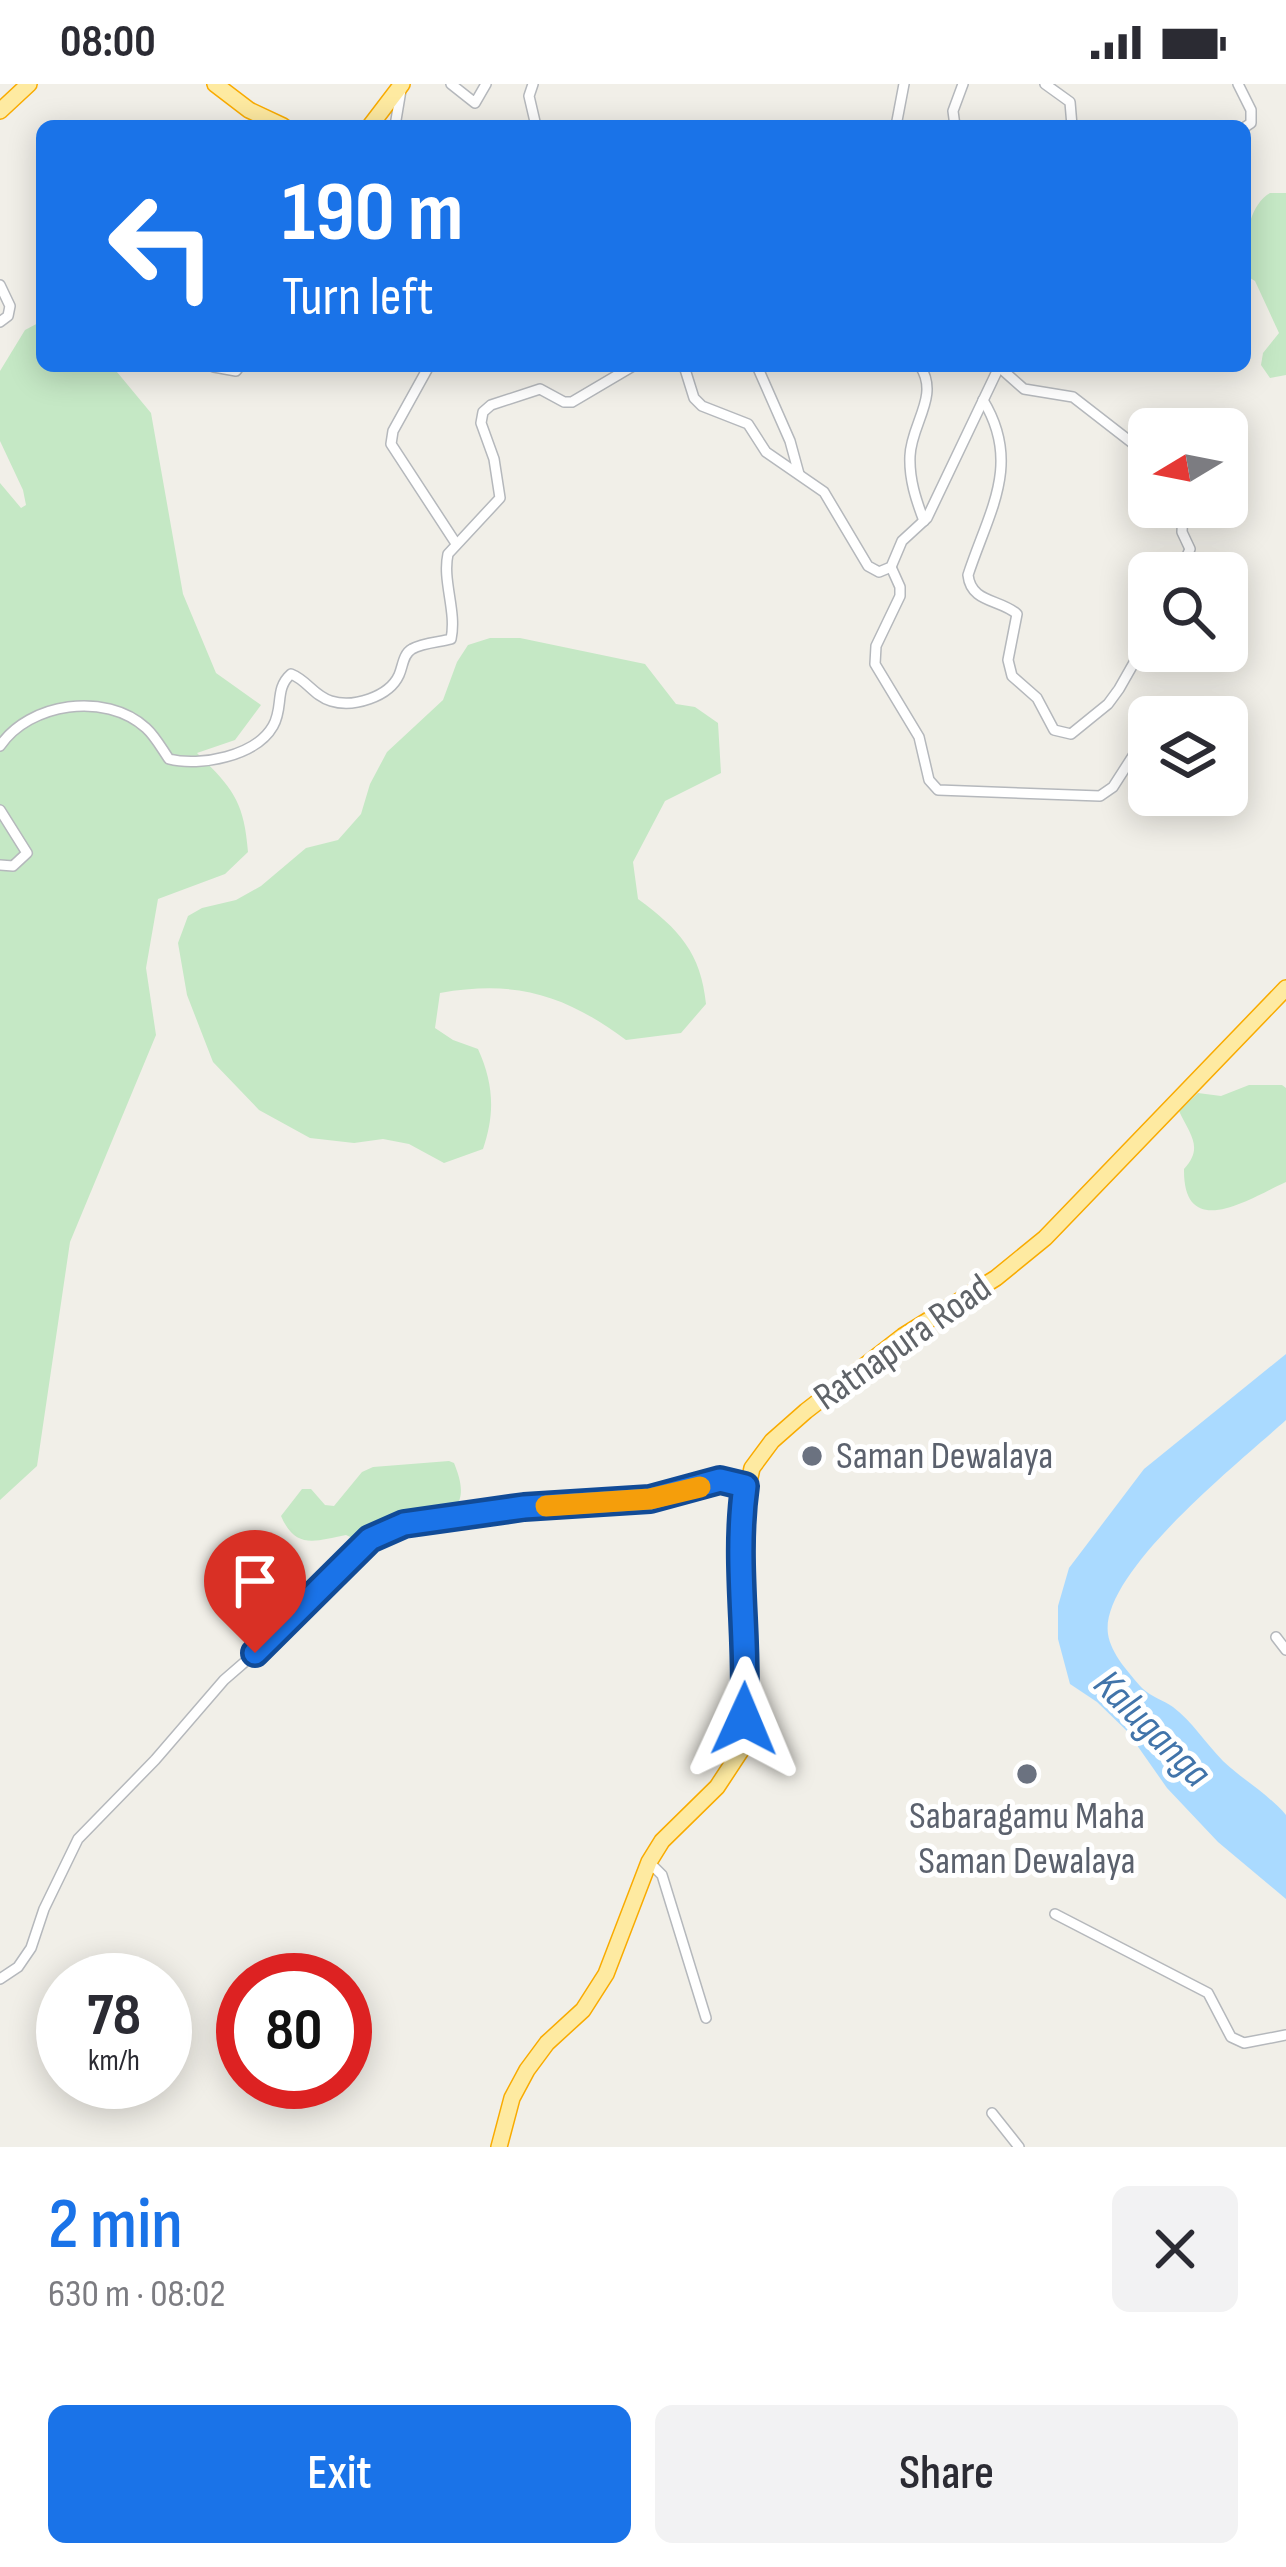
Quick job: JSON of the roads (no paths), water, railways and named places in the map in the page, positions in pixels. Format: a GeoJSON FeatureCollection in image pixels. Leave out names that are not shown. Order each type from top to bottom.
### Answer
{"type":"FeatureCollection","features":[{"type":"Feature","properties":{"kind":"highway"},"geometry":{"type":"LineString","coordinates":[[0,111],[29,84]]}},
{"type":"Feature","properties":{"kind":"highway"},"geometry":{"type":"LineString","coordinates":[[215,84],[271,120]]}},
{"type":"Feature","properties":{"kind":"highway"},"geometry":{"type":"LineString","coordinates":[[375,120],[402,84]]}},
{"type":"Feature","properties":{"kind":"highway","name":"Ratnapura Road"},"geometry":{"type":"LineString","coordinates":[[499,2147],[512,2098],[527,2070],[547,2043],[583,2010],[606,1974],[649,1862],[662,1841],[717,1787],[742,1749],[745,1644],[737,1538],[752,1468],[806,1411],[903,1336],[996,1278],[1045,1238],[1286,988]]}},
{"type":"Feature","properties":{"kind":"street"},"geometry":{"type":"LineString","coordinates":[[396,120],[402,84]]}},
{"type":"Feature","properties":{"kind":"street"},"geometry":{"type":"LineString","coordinates":[[451,84],[475,103],[487,84]]}},
{"type":"Feature","properties":{"kind":"street"},"geometry":{"type":"LineString","coordinates":[[533,84],[529,96],[535,120]]}},
{"type":"Feature","properties":{"kind":"street"},"geometry":{"type":"LineString","coordinates":[[897,120],[904,84]]}},
{"type":"Feature","properties":{"kind":"street"},"geometry":{"type":"LineString","coordinates":[[954,120],[963,84]]}},
{"type":"Feature","properties":{"kind":"street"},"geometry":{"type":"LineString","coordinates":[[1045,84],[1070,101],[1072,120]]}},
{"type":"Feature","properties":{"kind":"street"},"geometry":{"type":"LineString","coordinates":[[1238,84],[1251,120]]}},
{"type":"Feature","properties":{"kind":"street"},"geometry":{"type":"LineString","coordinates":[[0,285],[10,306],[8,316],[0,322]]}},
{"type":"Feature","properties":{"kind":"street"},"geometry":{"type":"LineString","coordinates":[[427,372],[393,431],[391,444],[455,542]]}},
{"type":"Feature","properties":{"kind":"street"},"geometry":{"type":"LineString","coordinates":[[0,746],[24,719],[95,706],[146,727],[169,759],[185,763],[231,755],[254,743],[273,725],[281,683],[291,674],[324,699],[346,704],[376,696],[398,680],[412,649],[451,639],[452,593],[446,565],[455,542],[500,498],[494,459],[481,423],[483,412],[490,405],[540,389],[572,402],[623,372]]}},
{"type":"Feature","properties":{"kind":"street"},"geometry":{"type":"LineString","coordinates":[[686,372],[694,398],[748,424],[766,452],[833,502],[868,566],[879,572],[891,567]]}},
{"type":"Feature","properties":{"kind":"street"},"geometry":{"type":"LineString","coordinates":[[760,372],[799,474]]}},
{"type":"Feature","properties":{"kind":"street"},"geometry":{"type":"LineString","coordinates":[[924,372],[928,401],[913,434],[909,460],[924,521]]}},
{"type":"Feature","properties":{"kind":"street"},"geometry":{"type":"LineString","coordinates":[[996,372],[924,521],[902,541],[891,567],[900,596],[876,646],[875,664],[919,737],[929,780],[938,790],[1100,796],[1113,787],[1128,764]]}},
{"type":"Feature","properties":{"kind":"street"},"geometry":{"type":"LineString","coordinates":[[1006,372],[1024,389],[1073,397],[1128,440]]}},
{"type":"Feature","properties":{"kind":"street"},"geometry":{"type":"LineString","coordinates":[[983,400],[996,421],[1004,452],[1000,479],[968,575],[969,586],[977,596],[1017,614],[1008,660],[1012,676],[1037,698],[1054,730],[1071,734],[1108,704],[1128,671]]}},
{"type":"Feature","properties":{"kind":"street"},"geometry":{"type":"LineString","coordinates":[[0,810],[27,853],[13,866],[0,865]]}},
{"type":"Feature","properties":{"kind":"street"},"geometry":{"type":"LineString","coordinates":[[0,1979],[18,1967],[31,1948],[78,1839],[224,1680],[285,1627],[370,1539],[404,1524],[504,1510],[650,1499],[720,1480],[745,1486]]}},
{"type":"Feature","properties":{"kind":"street"},"geometry":{"type":"LineString","coordinates":[[1276,1637],[1286,1650]]}},
{"type":"Feature","properties":{"kind":"street"},"geometry":{"type":"LineString","coordinates":[[649,1862],[662,1875],[706,2018]]}},
{"type":"Feature","properties":{"kind":"street"},"geometry":{"type":"LineString","coordinates":[[1055,1914],[1208,1993],[1231,2038],[1244,2043],[1286,2035]]}},
{"type":"Feature","properties":{"kind":"street"},"geometry":{"type":"LineString","coordinates":[[992,2113],[1019,2147]]}},
{"type":"Feature","properties":{"kind":"water","name":"Kaluganga"},"geometry":{"type":"Polygon","coordinates":[[[1286,1354],[1286,1420],[1208,1489],[1149,1550],[1111,1609],[1108,1634],[1117,1656],[1142,1688],[1180,1713],[1223,1761],[1286,1815],[1286,1899],[1218,1842],[1167,1788],[1127,1731],[1070,1684],[1058,1639],[1058,1606],[1069,1568],[1144,1469],[1286,1354]]]}},
{"type":"Feature","properties":{"kind":"place","name":"Saman Dewalaya"},"geometry":{"type":"Point","coordinates":[812,1456]}},
{"type":"Feature","properties":{"kind":"place","name":"Sabaragamu Maha Saman Dewalaya"},"geometry":{"type":"Point","coordinates":[1027,1774]}}]}
